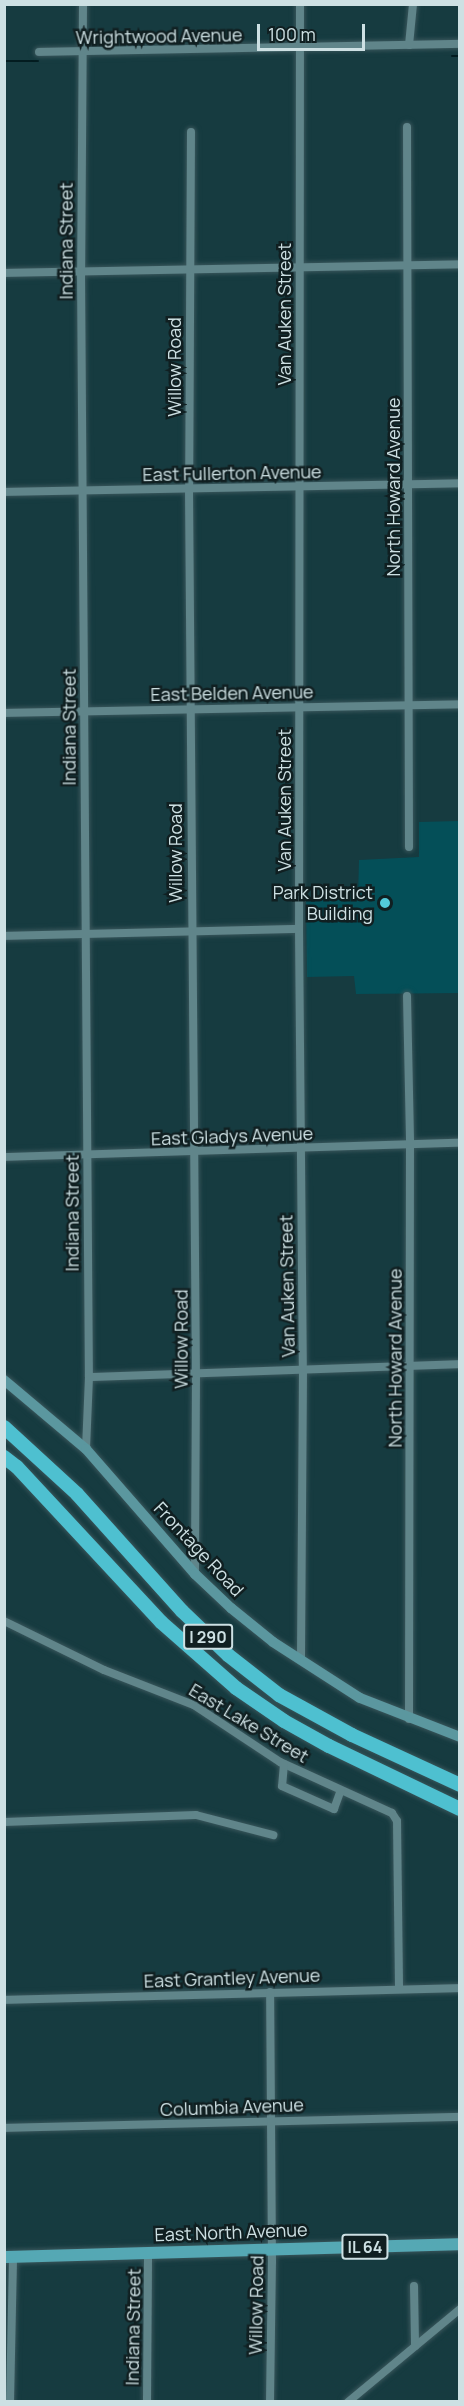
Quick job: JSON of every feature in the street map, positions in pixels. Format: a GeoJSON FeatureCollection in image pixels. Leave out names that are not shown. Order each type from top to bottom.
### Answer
{"type":"FeatureCollection","features":[{"type":"Feature","properties":{"kind":"highway","name":"I 290"},"geometry":{"type":"LineString","coordinates":[[4,1427],[77,1494],[182,1611],[251,1673],[279,1695],[352,1735],[459,1785]]}},
{"type":"Feature","properties":{"kind":"highway","name":"I 290"},"geometry":{"type":"LineString","coordinates":[[4,1457],[17,1467],[161,1622],[236,1688],[284,1721],[328,1746],[459,1809]]}},
{"type":"Feature","properties":{"kind":"main road","name":"East North Avenue"},"geometry":{"type":"LineString","coordinates":[[9,2257],[459,2244]]}},
{"type":"Feature","properties":{"kind":"street","name":"Indiana Street"},"geometry":{"type":"LineString","coordinates":[[83,4],[81,272],[89,1377],[86,1449]]}},
{"type":"Feature","properties":{"kind":"street","name":"Van Auken Street"},"geometry":{"type":"LineString","coordinates":[[300,4],[299,929],[303,1370],[301,1660]]}},
{"type":"Feature","properties":{"kind":"street"},"geometry":{"type":"LineString","coordinates":[[409,45],[413,4]]}},
{"type":"Feature","properties":{"kind":"street","name":"Wrightwood Avenue"},"geometry":{"type":"LineString","coordinates":[[39,52],[459,44]]}},
{"type":"Feature","properties":{"kind":"street","name":"North Howard Avenue"},"geometry":{"type":"LineString","coordinates":[[407,127],[409,847]]}},
{"type":"Feature","properties":{"kind":"street","name":"Willow Road"},"geometry":{"type":"LineString","coordinates":[[190,132],[189,709],[195,1152],[195,1574]]}},
{"type":"Feature","properties":{"kind":"street"},"geometry":{"type":"LineString","coordinates":[[4,273],[459,264]]}},
{"type":"Feature","properties":{"kind":"street","name":"East Fullerton Avenue"},"geometry":{"type":"LineString","coordinates":[[4,492],[459,483]]}},
{"type":"Feature","properties":{"kind":"street","name":"East Belden Avenue"},"geometry":{"type":"LineString","coordinates":[[4,713],[459,704]]}},
{"type":"Feature","properties":{"kind":"street"},"geometry":{"type":"LineString","coordinates":[[4,936],[299,929]]}},
{"type":"Feature","properties":{"kind":"street","name":"North Howard Avenue"},"geometry":{"type":"LineString","coordinates":[[407,996],[411,1366],[409,1719]]}},
{"type":"Feature","properties":{"kind":"street","name":"East Gladys Avenue"},"geometry":{"type":"LineString","coordinates":[[4,1157],[459,1143]]}},
{"type":"Feature","properties":{"kind":"street"},"geometry":{"type":"LineString","coordinates":[[89,1377],[459,1364]]}},
{"type":"Feature","properties":{"kind":"street","name":"Frontage Road"},"geometry":{"type":"LineString","coordinates":[[4,1380],[86,1449],[195,1574],[231,1608],[301,1660],[360,1698],[459,1737]]}},
{"type":"Feature","properties":{"kind":"street","name":"East Lake Street"},"geometry":{"type":"LineString","coordinates":[[4,1620],[104,1670],[194,1704],[284,1764],[392,1813],[397,1821],[399,1988]]}},
{"type":"Feature","properties":{"kind":"street"},"geometry":{"type":"LineString","coordinates":[[284,1764],[282,1786],[334,1809],[341,1790]]}},
{"type":"Feature","properties":{"kind":"street"},"geometry":{"type":"LineString","coordinates":[[4,1822],[196,1815],[273,1835]]}},
{"type":"Feature","properties":{"kind":"street","name":"East Grantley Avenue"},"geometry":{"type":"LineString","coordinates":[[4,2000],[459,1988]]}},
{"type":"Feature","properties":{"kind":"street","name":"Willow Road"},"geometry":{"type":"LineString","coordinates":[[270,1992],[272,2249],[270,2402]]}},
{"type":"Feature","properties":{"kind":"street","name":"Columbia Avenue"},"geometry":{"type":"LineString","coordinates":[[4,2128],[459,2117]]}},
{"type":"Feature","properties":{"kind":"street","name":"Indiana Street"},"geometry":{"type":"LineString","coordinates":[[147,2402],[148,2253]]}},
{"type":"Feature","properties":{"kind":"street"},"geometry":{"type":"LineString","coordinates":[[9,2257],[10,2402]]}},
{"type":"Feature","properties":{"kind":"street"},"geometry":{"type":"LineString","coordinates":[[414,2286],[415,2346]]}},
{"type":"Feature","properties":{"kind":"street"},"geometry":{"type":"LineString","coordinates":[[348,2402],[459,2309]]}},
{"type":"Feature","properties":{"kind":"shaded area"},"geometry":{"type":"Polygon","coordinates":[[[459,821],[459,993],[356,994],[354,976],[307,977],[306,898],[358,898],[359,860],[419,857],[419,822],[459,821]]]}},
{"type":"Feature","properties":{"kind":"waterway"},"geometry":{"type":"LineString","coordinates":[[452,56],[460,56]]}},
{"type":"Feature","properties":{"kind":"waterway"},"geometry":{"type":"LineString","coordinates":[[4,61],[38,61]]}},
{"type":"Feature","properties":{"kind":"place","name":"Park District Building"},"geometry":{"type":"Point","coordinates":[385,903]}}]}
